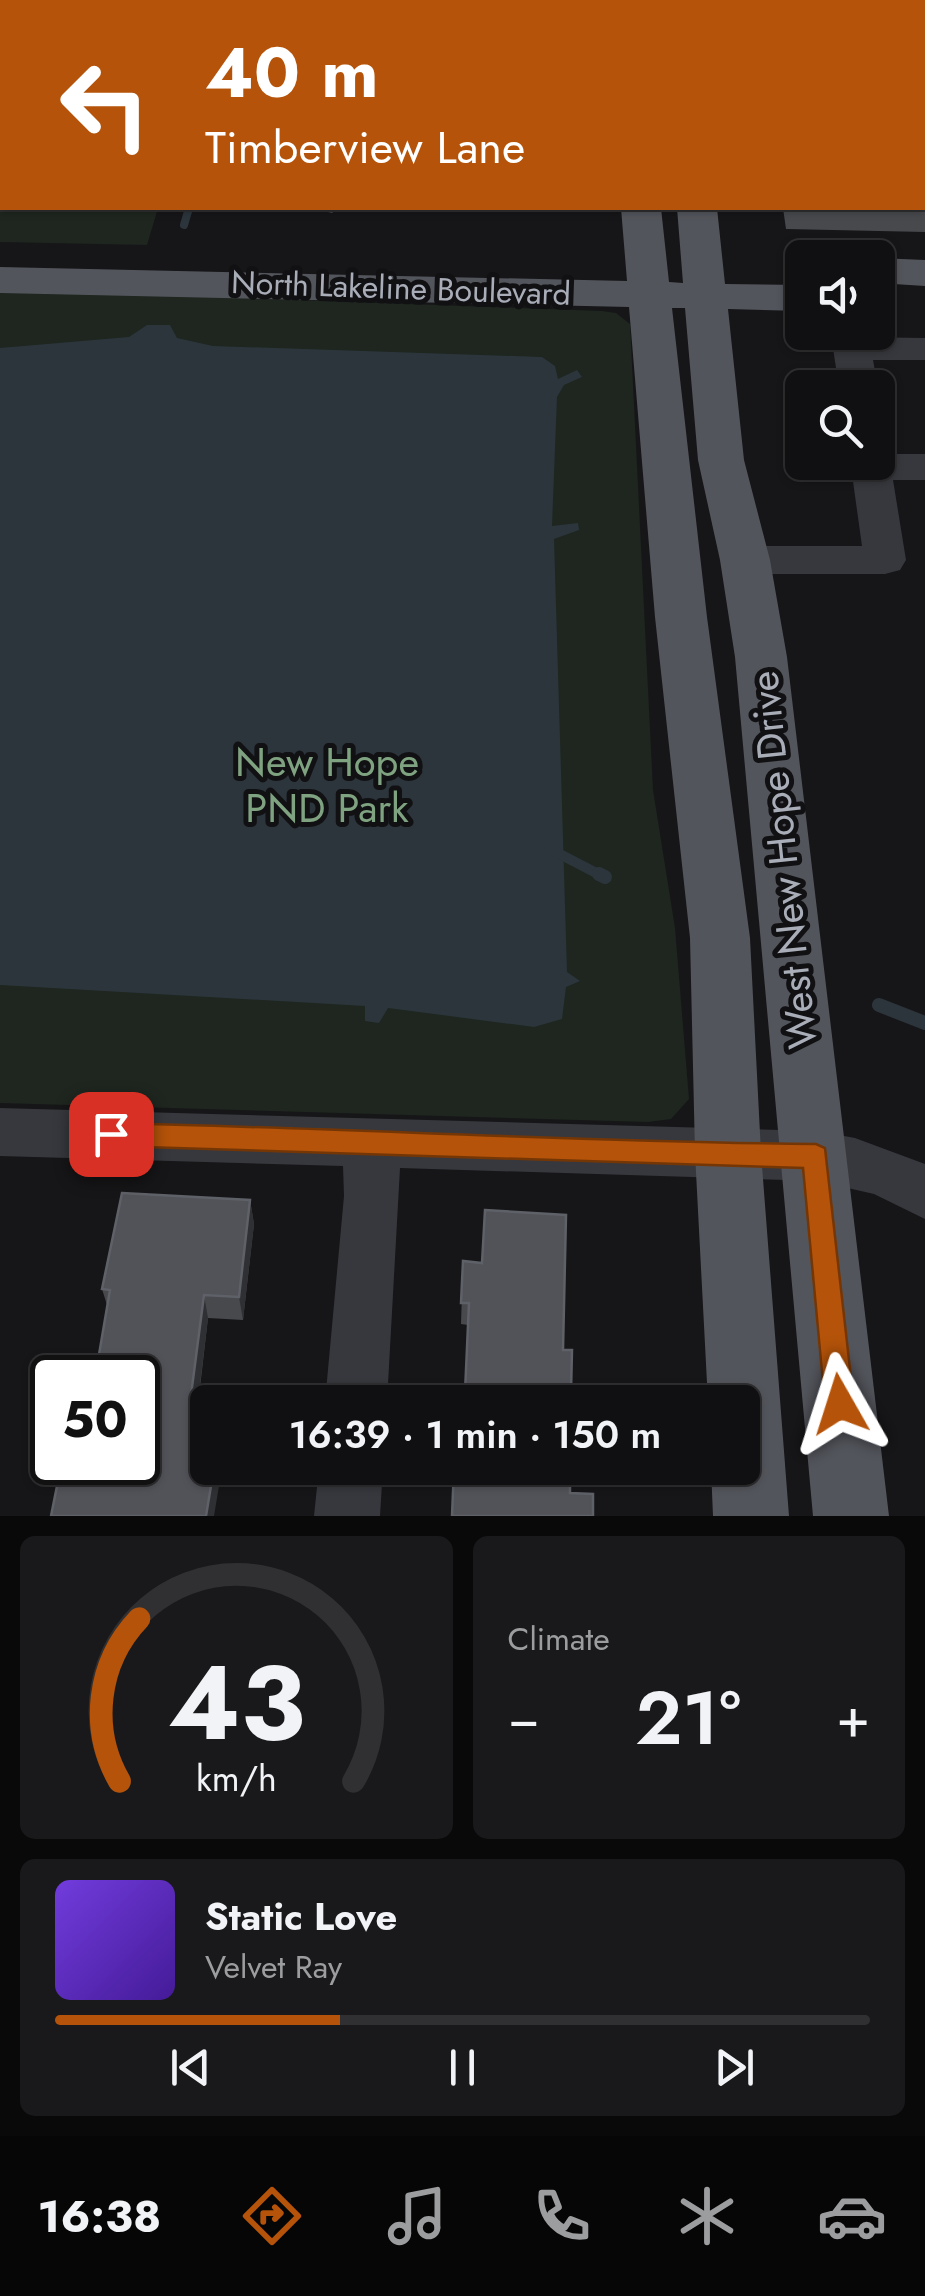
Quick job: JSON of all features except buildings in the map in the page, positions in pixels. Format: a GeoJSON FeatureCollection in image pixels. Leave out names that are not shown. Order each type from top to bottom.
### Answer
{"type":"FeatureCollection","features":[{"type":"Feature","properties":{"kind":"main road","name":"West New Hope Drive"},"geometry":{"type":"LineString","coordinates":[[641,210],[681,617],[720,938],[728,1153],[751,1516]]}},
{"type":"Feature","properties":{"kind":"main road","name":"West New Hope Drive"},"geometry":{"type":"LineString","coordinates":[[697,210],[721,460],[745,560],[761,657],[816,1156],[850,1516]]}},
{"type":"Feature","properties":{"kind":"main road","name":"North Lakeline Boulevard"},"geometry":{"type":"LineString","coordinates":[[0,253],[647,281]]}},
{"type":"Feature","properties":{"kind":"main road","name":"North Lakeline Boulevard"},"geometry":{"type":"LineString","coordinates":[[0,280],[704,281],[785,270]]}},
{"type":"Feature","properties":{"kind":"main road"},"geometry":{"type":"LineString","coordinates":[[895,271],[925,272]]}},
{"type":"Feature","properties":{"kind":"main road","name":"North Lakeline Boulevard"},"geometry":{"type":"LineString","coordinates":[[704,281],[785,295]]}},
{"type":"Feature","properties":{"kind":"main road"},"geometry":{"type":"LineString","coordinates":[[895,299],[925,300]]}},
{"type":"Feature","properties":{"kind":"main road"},"geometry":{"type":"LineString","coordinates":[[681,617],[722,649],[738,798],[751,827],[781,842]]}},
{"type":"Feature","properties":{"kind":"street"},"geometry":{"type":"LineString","coordinates":[[855,370],[852,348],[925,349]]}},
{"type":"Feature","properties":{"kind":"street"},"geometry":{"type":"LineString","coordinates":[[895,465],[925,467]]}},
{"type":"Feature","properties":{"kind":"street"},"geometry":{"type":"LineString","coordinates":[[745,560],[885,560],[873,480]]}},
{"type":"Feature","properties":{"kind":"street"},"geometry":{"type":"LineString","coordinates":[[0,1132],[816,1156],[901,1176],[925,1193]]}},
{"type":"Feature","properties":{"kind":"street"},"geometry":{"type":"LineString","coordinates":[[357,1385],[372,1196],[371,1140]]}},
{"type":"Feature","properties":{"kind":"street"},"geometry":{"type":"LineString","coordinates":[[347,1516],[350,1485]]}},
{"type":"Feature","properties":{"kind":"green space"},"geometry":{"type":"Polygon","coordinates":[[[0,210],[157,210],[147,245],[0,242],[0,210]]]}},
{"type":"Feature","properties":{"kind":"green space","name":"New Hope PND Park"},"geometry":{"type":"Polygon","coordinates":[[[0,289],[602,311],[616,313],[630,324],[653,790],[675,928],[689,1099],[671,1119],[648,1122],[0,1103],[0,289]]]}},
{"type":"Feature","properties":{"kind":"shaded area","name":"New Hope PND Park"},"geometry":{"type":"Polygon","coordinates":[[[147,325],[170,325],[177,338],[213,346],[542,357],[555,366],[558,379],[577,370],[582,377],[564,385],[557,397],[552,526],[578,523],[579,530],[554,539],[567,972],[580,981],[566,987],[562,1019],[534,1027],[388,1008],[379,1023],[365,1021],[365,1006],[0,985],[0,348],[129,337],[147,325]]]}},
{"type":"Feature","properties":{"kind":"waterway"},"geometry":{"type":"LineString","coordinates":[[184,225],[188,210]]}},
{"type":"Feature","properties":{"kind":"waterway"},"geometry":{"type":"LineString","coordinates":[[552,850],[604,877]]}},
{"type":"Feature","properties":{"kind":"waterway"},"geometry":{"type":"LineString","coordinates":[[599,874],[605,877]]}},
{"type":"Feature","properties":{"kind":"waterway"},"geometry":{"type":"LineString","coordinates":[[879,1005],[925,1023]]}},
{"type":"Feature","properties":{"kind":"route"},"geometry":{"type":"LineString","coordinates":[[111,1134],[816,1156],[840,1404]]}}]}
